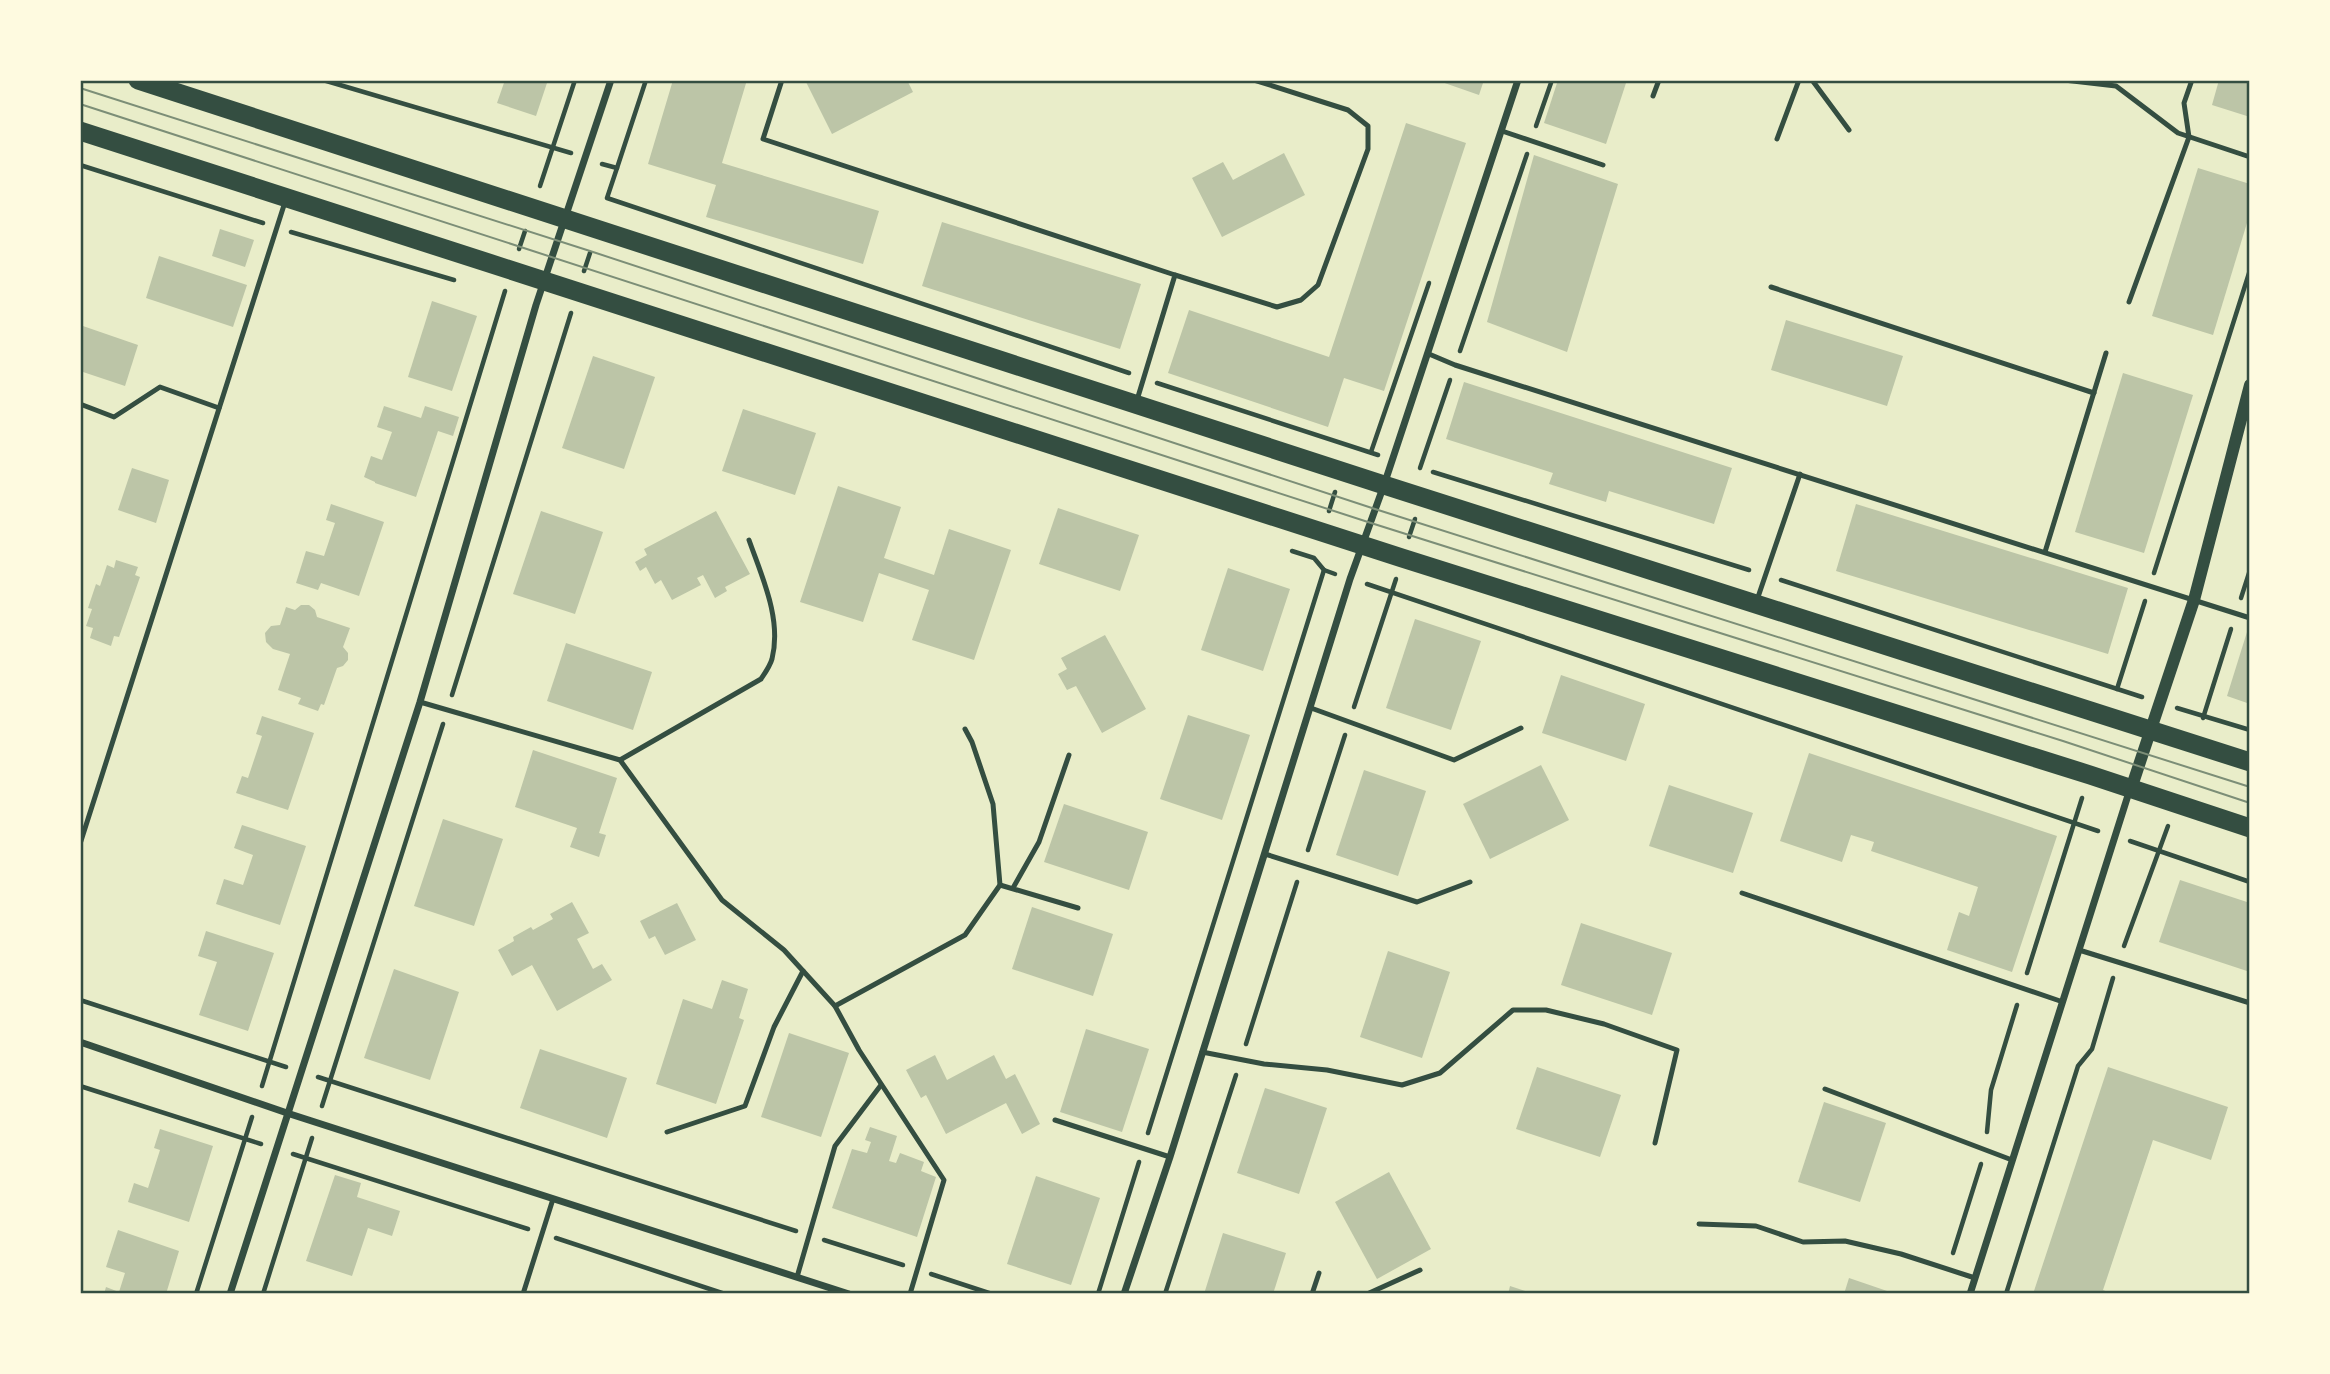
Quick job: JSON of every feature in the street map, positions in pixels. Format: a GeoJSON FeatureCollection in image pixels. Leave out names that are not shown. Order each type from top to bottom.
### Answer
{"type":"FeatureCollection","features":[{"type":"Feature","properties":{"kind":"highway"},"geometry":{"type":"LineString","coordinates":[[138,80],[1384,485],[2249,762]]}},
{"type":"Feature","properties":{"kind":"highway"},"geometry":{"type":"LineString","coordinates":[[80,131],[2249,828]]}},
{"type":"Feature","properties":{"kind":"street"},"geometry":{"type":"LineString","coordinates":[[230,1293],[290,1114],[420,702],[536,306],[611,80]]}},
{"type":"Feature","properties":{"kind":"street"},"geometry":{"type":"LineString","coordinates":[[1124,1293],[1170,1157],[1350,579],[1429,354],[1518,80]]}},
{"type":"Feature","properties":{"kind":"street"},"geometry":{"type":"LineString","coordinates":[[1970,1293],[2158,702],[2194,600],[2249,385]]}},
{"type":"Feature","properties":{"kind":"street"},"geometry":{"type":"LineString","coordinates":[[80,1042],[290,1114],[834,1291],[849,1293]]}},
{"type":"Feature","properties":{"kind":"lane"},"geometry":{"type":"LineString","coordinates":[[782,80],[763,139],[1277,307],[1301,300],[1318,285],[1368,149],[1368,126],[1348,110],[1254,80]]}},
{"type":"Feature","properties":{"kind":"lane"},"geometry":{"type":"LineString","coordinates":[[1653,96],[1659,80]]}},
{"type":"Feature","properties":{"kind":"lane"},"geometry":{"type":"LineString","coordinates":[[1777,139],[1799,80]]}},
{"type":"Feature","properties":{"kind":"lane"},"geometry":{"type":"LineString","coordinates":[[1812,80],[1849,130]]}},
{"type":"Feature","properties":{"kind":"lane"},"geometry":{"type":"LineString","coordinates":[[2064,80],[2116,86],[2178,133],[2249,158]]}},
{"type":"Feature","properties":{"kind":"lane"},"geometry":{"type":"LineString","coordinates":[[2129,302],[2189,136],[2184,103],[2192,80]]}},
{"type":"Feature","properties":{"kind":"lane"},"geometry":{"type":"LineString","coordinates":[[1502,131],[1603,165]]}},
{"type":"Feature","properties":{"kind":"lane"},"geometry":{"type":"LineString","coordinates":[[80,844],[286,199]]}},
{"type":"Feature","properties":{"kind":"lane"},"geometry":{"type":"LineString","coordinates":[[1136,403],[1175,275]]}},
{"type":"Feature","properties":{"kind":"lane"},"geometry":{"type":"LineString","coordinates":[[1772,288],[2094,393]]}},
{"type":"Feature","properties":{"kind":"lane"},"geometry":{"type":"LineString","coordinates":[[2045,552],[2106,353]]}},
{"type":"Feature","properties":{"kind":"lane"},"geometry":{"type":"LineString","coordinates":[[1429,354],[1455,365],[2249,618]]}},
{"type":"Feature","properties":{"kind":"lane"},"geometry":{"type":"LineString","coordinates":[[80,404],[114,417],[160,387],[219,408]]}},
{"type":"Feature","properties":{"kind":"lane"},"geometry":{"type":"LineString","coordinates":[[1756,603],[1800,474]]}},
{"type":"Feature","properties":{"kind":"lane"},"geometry":{"type":"LineString","coordinates":[[620,760],[761,679],[772,661],[775,632],[768,592],[749,540]]}},
{"type":"Feature","properties":{"kind":"lane"},"geometry":{"type":"LineString","coordinates":[[420,702],[620,760],[722,900],[784,950],[835,1006],[859,1050],[944,1180],[910,1293]]}},
{"type":"Feature","properties":{"kind":"lane"},"geometry":{"type":"LineString","coordinates":[[1311,708],[1454,760],[1521,728]]}},
{"type":"Feature","properties":{"kind":"lane"},"geometry":{"type":"LineString","coordinates":[[835,1006],[965,935],[1000,885],[993,804],[965,729]]}},
{"type":"Feature","properties":{"kind":"lane"},"geometry":{"type":"LineString","coordinates":[[1013,888],[1039,842],[1069,755]]}},
{"type":"Feature","properties":{"kind":"lane"},"geometry":{"type":"LineString","coordinates":[[1265,853],[1417,902],[1470,882]]}},
{"type":"Feature","properties":{"kind":"lane"},"geometry":{"type":"LineString","coordinates":[[1000,885],[1078,908]]}},
{"type":"Feature","properties":{"kind":"lane"},"geometry":{"type":"LineString","coordinates":[[1742,893],[2063,1002]]}},
{"type":"Feature","properties":{"kind":"lane"},"geometry":{"type":"LineString","coordinates":[[2079,950],[2249,1003]]}},
{"type":"Feature","properties":{"kind":"lane"},"geometry":{"type":"LineString","coordinates":[[667,1132],[745,1106],[774,1027],[803,971]]}},
{"type":"Feature","properties":{"kind":"lane"},"geometry":{"type":"LineString","coordinates":[[1202,1052],[1264,1064],[1327,1070],[1402,1085],[1440,1073],[1513,1010],[1546,1010],[1604,1024],[1677,1049],[1655,1143]]}},
{"type":"Feature","properties":{"kind":"lane"},"geometry":{"type":"LineString","coordinates":[[797,1277],[835,1146],[881,1085]]}},
{"type":"Feature","properties":{"kind":"lane"},"geometry":{"type":"LineString","coordinates":[[1825,1089],[2012,1160]]}},
{"type":"Feature","properties":{"kind":"lane"},"geometry":{"type":"LineString","coordinates":[[1055,1120],[1170,1157]]}},
{"type":"Feature","properties":{"kind":"lane"},"geometry":{"type":"LineString","coordinates":[[523,1293],[553,1199]]}},
{"type":"Feature","properties":{"kind":"lane"},"geometry":{"type":"LineString","coordinates":[[1699,1224],[1756,1226],[1803,1242],[1845,1241],[1901,1254],[1975,1278]]}},
{"type":"Feature","properties":{"kind":"lane"},"geometry":{"type":"LineString","coordinates":[[1367,1293],[1420,1270]]}},
{"type":"Feature","properties":{"kind":"lane"},"geometry":{"type":"LineString","coordinates":[[1312,1293],[1319,1273]]}},
{"type":"Feature","properties":{"kind":"path"},"geometry":{"type":"LineString","coordinates":[[323,80],[617,168]]}},
{"type":"Feature","properties":{"kind":"path"},"geometry":{"type":"LineString","coordinates":[[196,1293],[270,1062],[504,295],[575,80]]}},
{"type":"Feature","properties":{"kind":"path"},"geometry":{"type":"LineString","coordinates":[[263,1293],[646,80]]}},
{"type":"Feature","properties":{"kind":"path"},"geometry":{"type":"LineString","coordinates":[[1420,468],[1552,80]]}},
{"type":"Feature","properties":{"kind":"path"},"geometry":{"type":"LineString","coordinates":[[80,164],[277,228],[464,283]]}},
{"type":"Feature","properties":{"kind":"path"},"geometry":{"type":"LineString","coordinates":[[607,198],[1392,460],[1766,575],[2249,730]]}},
{"type":"Feature","properties":{"kind":"path"},"geometry":{"type":"LineString","coordinates":[[2108,716],[2249,270]]}},
{"type":"Feature","properties":{"kind":"path"},"geometry":{"type":"LineString","coordinates":[[491,291],[583,321]]}},
{"type":"Feature","properties":{"kind":"path"},"geometry":{"type":"LineString","coordinates":[[1314,558],[1350,445]]}},
{"type":"Feature","properties":{"kind":"path"},"geometry":{"type":"LineString","coordinates":[[1287,549],[1314,558],[1324,570],[2249,882]]}},
{"type":"Feature","properties":{"kind":"path"},"geometry":{"type":"LineString","coordinates":[[1098,1293],[1324,570]]}},
{"type":"Feature","properties":{"kind":"path"},"geometry":{"type":"LineString","coordinates":[[2194,744],[2249,570]]}},
{"type":"Feature","properties":{"kind":"path"},"geometry":{"type":"LineString","coordinates":[[1948,1269],[1986,1150],[1991,1090],[2090,775]]}},
{"type":"Feature","properties":{"kind":"path"},"geometry":{"type":"LineString","coordinates":[[2006,1293],[2078,1066],[2092,1049],[2118,962],[2175,803]]}},
{"type":"Feature","properties":{"kind":"path"},"geometry":{"type":"LineString","coordinates":[[80,1000],[992,1293]]}},
{"type":"Feature","properties":{"kind":"path"},"geometry":{"type":"LineString","coordinates":[[80,1086],[725,1293]]}},
{"type":"Feature","properties":{"kind":"building"},"geometry":{"type":"Polygon","coordinates":[[[505,80],[548,80],[536,116],[497,103],[505,80]]]}},
{"type":"Feature","properties":{"kind":"building"},"geometry":{"type":"Polygon","coordinates":[[[673,80],[747,80],[722,163],[879,211],[863,264],[706,217],[716,185],[648,164],[673,80]]]}},
{"type":"Feature","properties":{"kind":"building"},"geometry":{"type":"Polygon","coordinates":[[[805,80],[907,80],[913,92],[832,134],[805,80]]]}},
{"type":"Feature","properties":{"kind":"building"},"geometry":{"type":"Polygon","coordinates":[[[1436,80],[1484,80],[1479,95],[1436,80]]]}},
{"type":"Feature","properties":{"kind":"building"},"geometry":{"type":"Polygon","coordinates":[[[1558,80],[1627,80],[1606,144],[1544,123],[1558,80]]]}},
{"type":"Feature","properties":{"kind":"building"},"geometry":{"type":"Polygon","coordinates":[[[2219,80],[2250,80],[2250,117],[2212,105],[2219,80]]]}},
{"type":"Feature","properties":{"kind":"building"},"geometry":{"type":"Polygon","coordinates":[[[1406,123],[1466,143],[1384,391],[1344,378],[1328,427],[1168,373],[1189,310],[1329,357],[1406,123]]]}},
{"type":"Feature","properties":{"kind":"building"},"geometry":{"type":"Polygon","coordinates":[[[1284,153],[1305,195],[1222,237],[1192,178],[1223,162],[1233,180],[1284,153]]]}},
{"type":"Feature","properties":{"kind":"building"},"geometry":{"type":"Polygon","coordinates":[[[1534,155],[1618,184],[1567,352],[1487,322],[1534,155]]]}},
{"type":"Feature","properties":{"kind":"building"},"geometry":{"type":"Polygon","coordinates":[[[2198,168],[2250,184],[2250,213],[2213,335],[2152,316],[2198,168]]]}},
{"type":"Feature","properties":{"kind":"building"},"geometry":{"type":"Polygon","coordinates":[[[942,222],[1141,284],[1120,349],[922,286],[942,222]]]}},
{"type":"Feature","properties":{"kind":"building"},"geometry":{"type":"Polygon","coordinates":[[[220,229],[254,240],[245,267],[212,256],[220,229]]]}},
{"type":"Feature","properties":{"kind":"building"},"geometry":{"type":"Polygon","coordinates":[[[159,256],[247,285],[233,327],[146,298],[159,256]]]}},
{"type":"Feature","properties":{"kind":"building"},"geometry":{"type":"Polygon","coordinates":[[[432,301],[477,316],[452,391],[408,377],[432,301]]]}},
{"type":"Feature","properties":{"kind":"building"},"geometry":{"type":"Polygon","coordinates":[[[1786,320],[1903,356],[1887,406],[1771,370],[1786,320]]]}},
{"type":"Feature","properties":{"kind":"building"},"geometry":{"type":"Polygon","coordinates":[[[80,325],[138,345],[125,386],[80,371],[80,325]]]}},
{"type":"Feature","properties":{"kind":"building"},"geometry":{"type":"Polygon","coordinates":[[[593,356],[655,377],[624,469],[562,448],[593,356]]]}},
{"type":"Feature","properties":{"kind":"building"},"geometry":{"type":"Polygon","coordinates":[[[2123,373],[2193,395],[2144,553],[2075,532],[2123,373]]]}},
{"type":"Feature","properties":{"kind":"building"},"geometry":{"type":"Polygon","coordinates":[[[1464,382],[1732,468],[1714,524],[1609,491],[1606,502],[1549,484],[1553,473],[1446,439],[1464,382]]]}},
{"type":"Feature","properties":{"kind":"building"},"geometry":{"type":"Polygon","coordinates":[[[384,406],[421,418],[425,406],[459,417],[453,436],[438,431],[416,497],[364,477],[371,456],[382,460],[392,432],[377,427],[384,406]]]}},
{"type":"Feature","properties":{"kind":"building"},"geometry":{"type":"Polygon","coordinates":[[[743,409],[816,433],[795,495],[722,471],[743,409]]]}},
{"type":"Feature","properties":{"kind":"building"},"geometry":{"type":"Polygon","coordinates":[[[132,468],[169,480],[156,523],[118,510],[132,468]]]}},
{"type":"Feature","properties":{"kind":"building"},"geometry":{"type":"Polygon","coordinates":[[[838,486],[901,507],[884,558],[934,575],[949,529],[1011,550],[974,660],[912,640],[929,590],[879,573],[863,622],[800,602],[838,486]]]}},
{"type":"Feature","properties":{"kind":"building"},"geometry":{"type":"Polygon","coordinates":[[[331,504],[384,522],[359,596],[321,583],[318,590],[296,583],[306,551],[324,556],[335,523],[326,520],[331,504]]]}},
{"type":"Feature","properties":{"kind":"building"},"geometry":{"type":"Polygon","coordinates":[[[1856,504],[2128,588],[2108,654],[1836,571],[1856,504]]]}},
{"type":"Feature","properties":{"kind":"building"},"geometry":{"type":"Polygon","coordinates":[[[1058,508],[1139,535],[1120,591],[1039,564],[1058,508]]]}},
{"type":"Feature","properties":{"kind":"building"},"geometry":{"type":"Polygon","coordinates":[[[541,511],[603,532],[575,614],[513,594],[541,511]]]}},
{"type":"Feature","properties":{"kind":"building"},"geometry":{"type":"Polygon","coordinates":[[[716,511],[750,574],[725,587],[727,591],[715,598],[703,575],[697,578],[701,585],[672,600],[661,580],[655,584],[646,567],[640,571],[635,562],[647,555],[644,549],[716,511]]]}},
{"type":"Feature","properties":{"kind":"building"},"geometry":{"type":"Polygon","coordinates":[[[116,560],[138,567],[135,575],[140,577],[119,637],[114,636],[111,646],[90,638],[93,628],[86,626],[92,609],[88,608],[96,584],[100,586],[107,565],[114,568],[116,560]]]}},
{"type":"Feature","properties":{"kind":"building"},"geometry":{"type":"Polygon","coordinates":[[[1228,568],[1290,589],[1263,671],[1201,650],[1228,568]]]}},
{"type":"Feature","properties":{"kind":"building"},"geometry":{"type":"Polygon","coordinates":[[[301,605],[309,605],[315,610],[317,617],[350,628],[343,647],[348,653],[348,660],[337,668],[324,705],[321,704],[318,711],[298,704],[301,698],[278,690],[290,654],[273,649],[266,642],[265,633],[271,626],[280,625],[286,607],[295,610],[301,605]]]}},
{"type":"Feature","properties":{"kind":"building"},"geometry":{"type":"Polygon","coordinates":[[[1415,619],[1481,641],[1451,730],[1386,708],[1415,619]]]}},
{"type":"Feature","properties":{"kind":"building"},"geometry":{"type":"Polygon","coordinates":[[[2247,632],[2250,633],[2250,704],[2227,696],[2247,632]]]}},
{"type":"Feature","properties":{"kind":"building"},"geometry":{"type":"Polygon","coordinates":[[[1105,635],[1146,709],[1102,733],[1076,686],[1067,690],[1058,674],[1067,669],[1061,658],[1105,635]]]}},
{"type":"Feature","properties":{"kind":"building"},"geometry":{"type":"Polygon","coordinates":[[[566,643],[652,672],[633,730],[547,701],[566,643]]]}},
{"type":"Feature","properties":{"kind":"building"},"geometry":{"type":"Polygon","coordinates":[[[1561,675],[1645,704],[1626,761],[1542,733],[1561,675]]]}},
{"type":"Feature","properties":{"kind":"building"},"geometry":{"type":"Polygon","coordinates":[[[1188,715],[1250,735],[1222,820],[1160,799],[1188,715]]]}},
{"type":"Feature","properties":{"kind":"building"},"geometry":{"type":"Polygon","coordinates":[[[262,716],[314,733],[288,810],[236,793],[242,776],[248,778],[262,736],[256,734],[262,716]]]}},
{"type":"Feature","properties":{"kind":"building"},"geometry":{"type":"Polygon","coordinates":[[[533,750],[617,778],[599,833],[606,835],[599,857],[570,847],[577,828],[515,807],[533,750]]]}},
{"type":"Feature","properties":{"kind":"building"},"geometry":{"type":"Polygon","coordinates":[[[1809,753],[2057,836],[2012,972],[1947,950],[1959,912],[1969,916],[1978,887],[1871,851],[1874,842],[1851,835],[1842,862],[1780,841],[1809,753]]]}},
{"type":"Feature","properties":{"kind":"building"},"geometry":{"type":"Polygon","coordinates":[[[1541,765],[1569,820],[1490,859],[1463,804],[1541,765]]]}},
{"type":"Feature","properties":{"kind":"building"},"geometry":{"type":"Polygon","coordinates":[[[1364,770],[1426,791],[1398,876],[1336,855],[1364,770]]]}},
{"type":"Feature","properties":{"kind":"building"},"geometry":{"type":"Polygon","coordinates":[[[1669,785],[1753,813],[1733,873],[1649,846],[1669,785]]]}},
{"type":"Feature","properties":{"kind":"building"},"geometry":{"type":"Polygon","coordinates":[[[1064,804],[1148,832],[1129,890],[1044,862],[1064,804]]]}},
{"type":"Feature","properties":{"kind":"building"},"geometry":{"type":"Polygon","coordinates":[[[443,819],[503,839],[474,926],[414,906],[443,819]]]}},
{"type":"Feature","properties":{"kind":"building"},"geometry":{"type":"Polygon","coordinates":[[[242,825],[306,846],[280,925],[216,904],[224,879],[243,885],[253,855],[234,848],[242,825]]]}},
{"type":"Feature","properties":{"kind":"building"},"geometry":{"type":"Polygon","coordinates":[[[2180,880],[2250,903],[2250,972],[2159,942],[2180,880]]]}},
{"type":"Feature","properties":{"kind":"building"},"geometry":{"type":"Polygon","coordinates":[[[572,902],[589,933],[577,939],[593,969],[602,964],[612,980],[557,1011],[532,965],[512,976],[498,950],[514,941],[513,937],[553,919],[550,914],[572,902]]]}},
{"type":"Feature","properties":{"kind":"building"},"geometry":{"type":"Polygon","coordinates":[[[677,903],[696,940],[665,955],[655,936],[649,939],[640,921],[677,903]]]}},
{"type":"Feature","properties":{"kind":"building"},"geometry":{"type":"Polygon","coordinates":[[[1032,907],[1113,934],[1093,996],[1012,969],[1032,907]]]}},
{"type":"Feature","properties":{"kind":"building"},"geometry":{"type":"Polygon","coordinates":[[[1581,923],[1672,953],[1652,1015],[1561,985],[1581,923]]]}},
{"type":"Feature","properties":{"kind":"building"},"geometry":{"type":"Polygon","coordinates":[[[206,931],[274,953],[248,1031],[199,1015],[217,962],[198,956],[206,931]]]}},
{"type":"Feature","properties":{"kind":"building"},"geometry":{"type":"Polygon","coordinates":[[[1388,951],[1450,972],[1422,1058],[1360,1037],[1388,951]]]}},
{"type":"Feature","properties":{"kind":"building"},"geometry":{"type":"Polygon","coordinates":[[[394,969],[459,992],[430,1080],[364,1058],[394,969]]]}},
{"type":"Feature","properties":{"kind":"building"},"geometry":{"type":"Polygon","coordinates":[[[722,980],[748,989],[739,1018],[744,1020],[716,1104],[656,1084],[683,999],[712,1009],[722,980]]]}},
{"type":"Feature","properties":{"kind":"building"},"geometry":{"type":"Polygon","coordinates":[[[1086,1029],[1149,1049],[1122,1132],[1060,1112],[1086,1029]]]}},
{"type":"Feature","properties":{"kind":"building"},"geometry":{"type":"Polygon","coordinates":[[[789,1033],[849,1053],[821,1137],[761,1117],[789,1033]]]}},
{"type":"Feature","properties":{"kind":"building"},"geometry":{"type":"Polygon","coordinates":[[[540,1049],[627,1078],[607,1138],[520,1108],[540,1049]]]}},
{"type":"Feature","properties":{"kind":"building"},"geometry":{"type":"Polygon","coordinates":[[[935,1055],[947,1080],[994,1055],[1006,1079],[1015,1074],[1040,1124],[1022,1134],[1006,1103],[946,1134],[926,1095],[921,1098],[906,1070],[935,1055]]]}},
{"type":"Feature","properties":{"kind":"building"},"geometry":{"type":"Polygon","coordinates":[[[1537,1067],[1621,1095],[1600,1157],[1516,1129],[1537,1067]]]}},
{"type":"Feature","properties":{"kind":"building"},"geometry":{"type":"Polygon","coordinates":[[[2108,1067],[2228,1107],[2211,1160],[2153,1140],[2103,1290],[2113,1294],[2033,1294],[2108,1067]]]}},
{"type":"Feature","properties":{"kind":"building"},"geometry":{"type":"Polygon","coordinates":[[[1265,1088],[1327,1108],[1299,1194],[1237,1173],[1265,1088]]]}},
{"type":"Feature","properties":{"kind":"building"},"geometry":{"type":"Polygon","coordinates":[[[1824,1102],[1886,1123],[1860,1202],[1798,1182],[1824,1102]]]}},
{"type":"Feature","properties":{"kind":"building"},"geometry":{"type":"Polygon","coordinates":[[[870,1127],[897,1136],[889,1161],[896,1163],[900,1153],[924,1162],[921,1171],[936,1177],[917,1237],[832,1208],[852,1149],[867,1153],[871,1142],[865,1140],[870,1127]]]}},
{"type":"Feature","properties":{"kind":"building"},"geometry":{"type":"Polygon","coordinates":[[[160,1129],[213,1146],[189,1222],[128,1202],[134,1183],[148,1188],[160,1150],[154,1148],[160,1129]]]}},
{"type":"Feature","properties":{"kind":"building"},"geometry":{"type":"Polygon","coordinates":[[[1389,1172],[1431,1249],[1377,1279],[1335,1202],[1389,1172]]]}},
{"type":"Feature","properties":{"kind":"building"},"geometry":{"type":"Polygon","coordinates":[[[335,1175],[361,1183],[357,1197],[400,1211],[392,1236],[368,1228],[352,1276],[306,1261],[335,1175]]]}},
{"type":"Feature","properties":{"kind":"building"},"geometry":{"type":"Polygon","coordinates":[[[1036,1176],[1100,1198],[1071,1285],[1007,1264],[1036,1176]]]}},
{"type":"Feature","properties":{"kind":"building"},"geometry":{"type":"Polygon","coordinates":[[[118,1230],[179,1251],[166,1294],[104,1294],[106,1287],[119,1292],[125,1273],[106,1267],[118,1230]]]}},
{"type":"Feature","properties":{"kind":"building"},"geometry":{"type":"Polygon","coordinates":[[[1223,1233],[1286,1253],[1273,1294],[1204,1294],[1223,1233]]]}},
{"type":"Feature","properties":{"kind":"building"},"geometry":{"type":"Polygon","coordinates":[[[1849,1278],[1893,1293],[1893,1294],[1844,1294],[1849,1278]]]}},
{"type":"Feature","properties":{"kind":"building"},"geometry":{"type":"Polygon","coordinates":[[[1510,1286],[1531,1293],[1531,1294],[1508,1294],[1510,1286]]]}},
{"type":"Feature","properties":{"kind":"tram line"},"geometry":{"type":"LineString","coordinates":[[80,88],[590,251],[1375,509],[2250,787]]}},
{"type":"Feature","properties":{"kind":"tram line"},"geometry":{"type":"LineString","coordinates":[[80,104],[1371,523],[2063,741],[2250,803]]}}]}
